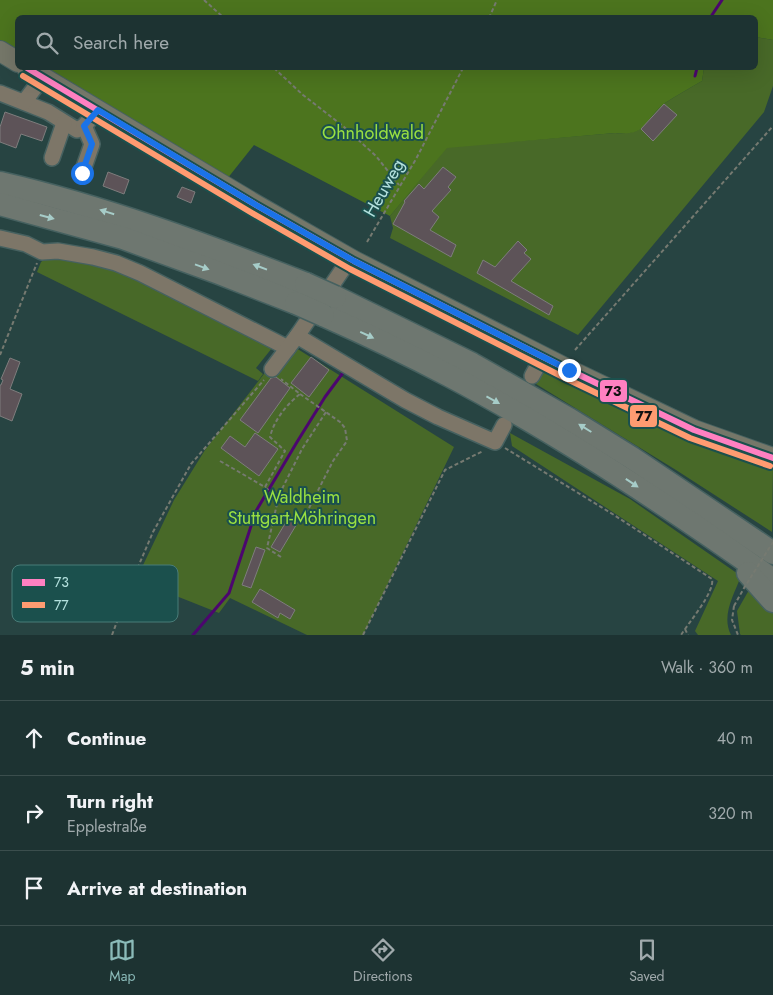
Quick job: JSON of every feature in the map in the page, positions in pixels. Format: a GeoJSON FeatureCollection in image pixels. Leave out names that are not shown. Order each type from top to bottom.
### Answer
{"type":"FeatureCollection","features":[{"type":"Feature","properties":{"kind":"highway"},"geometry":{"type":"LineString","coordinates":[[0,183],[74,202],[158,228],[329,306],[442,349],[519,390],[619,450],[749,535],[773,553]]}},
{"type":"Feature","properties":{"kind":"highway"},"geometry":{"type":"LineString","coordinates":[[0,204],[67,222],[301,294]]}},
{"type":"Feature","properties":{"kind":"highway"},"geometry":{"type":"LineString","coordinates":[[329,306],[558,437],[624,478],[773,580]]}},
{"type":"Feature","properties":{"kind":"highway"},"geometry":{"type":"LineString","coordinates":[[749,535],[773,542]]}},
{"type":"Feature","properties":{"kind":"highway"},"geometry":{"type":"LineString","coordinates":[[742,558],[749,575],[773,601]]}},
{"type":"Feature","properties":{"kind":"main road"},"geometry":{"type":"LineString","coordinates":[[0,51],[15,60]]}},
{"type":"Feature","properties":{"kind":"main road"},"geometry":{"type":"LineString","coordinates":[[35,72],[256,205],[354,261],[694,430],[773,458]]}},
{"type":"Feature","properties":{"kind":"lane"},"geometry":{"type":"LineString","coordinates":[[24,102],[35,72]]}},
{"type":"Feature","properties":{"kind":"lane"},"geometry":{"type":"LineString","coordinates":[[0,93],[48,112],[77,130],[84,126],[98,110]]}},
{"type":"Feature","properties":{"kind":"lane"},"geometry":{"type":"LineString","coordinates":[[52,158],[64,123]]}},
{"type":"Feature","properties":{"kind":"lane"},"geometry":{"type":"LineString","coordinates":[[82,173],[92,144],[84,126]]}},
{"type":"Feature","properties":{"kind":"lane"},"geometry":{"type":"LineString","coordinates":[[0,238],[26,244],[42,252],[58,251],[116,263],[140,273],[288,348]]}},
{"type":"Feature","properties":{"kind":"lane"},"geometry":{"type":"LineString","coordinates":[[271,371],[298,336],[345,266],[354,261]]}},
{"type":"Feature","properties":{"kind":"lane"},"geometry":{"type":"LineString","coordinates":[[298,336],[404,400],[495,442],[504,425]]}},
{"type":"Feature","properties":{"kind":"lane"},"geometry":{"type":"LineString","coordinates":[[532,376],[543,356]]}},
{"type":"Feature","properties":{"kind":"path"},"geometry":{"type":"LineString","coordinates":[[204,0],[221,15]]}},
{"type":"Feature","properties":{"kind":"path"},"geometry":{"type":"LineString","coordinates":[[490,15],[497,0]]}},
{"type":"Feature","properties":{"kind":"path"},"geometry":{"type":"LineString","coordinates":[[276,70],[302,95],[343,126],[376,156],[399,185]]}},
{"type":"Feature","properties":{"kind":"path","name":"Heuweg"},"geometry":{"type":"LineString","coordinates":[[367,242],[416,158],[463,70]]}},
{"type":"Feature","properties":{"kind":"path"},"geometry":{"type":"LineString","coordinates":[[574,350],[773,126]]}},
{"type":"Feature","properties":{"kind":"path"},"geometry":{"type":"LineString","coordinates":[[0,356],[42,252]]}},
{"type":"Feature","properties":{"kind":"path"},"geometry":{"type":"LineString","coordinates":[[139,565],[153,532],[191,464],[271,371],[340,422],[344,428],[347,441],[333,461],[307,512]]}},
{"type":"Feature","properties":{"kind":"path"},"geometry":{"type":"LineString","coordinates":[[265,488],[285,451],[270,436],[272,427],[291,401],[300,394]]}},
{"type":"Feature","properties":{"kind":"path"},"geometry":{"type":"LineString","coordinates":[[281,556],[267,548],[278,495],[302,449],[326,412]]}},
{"type":"Feature","properties":{"kind":"path"},"geometry":{"type":"LineString","coordinates":[[363,635],[446,470],[486,449],[495,442],[614,515],[712,579],[713,584],[708,594],[681,635]]}},
{"type":"Feature","properties":{"kind":"path"},"geometry":{"type":"LineString","coordinates":[[220,461],[278,495]]}},
{"type":"Feature","properties":{"kind":"path"},"geometry":{"type":"LineString","coordinates":[[738,635],[732,620],[734,606],[773,542]]}},
{"type":"Feature","properties":{"kind":"path"},"geometry":{"type":"LineString","coordinates":[[112,635],[117,622]]}},
{"type":"Feature","properties":{"kind":"path"},"geometry":{"type":"LineString","coordinates":[[685,630],[688,635]]}},
{"type":"Feature","properties":{"kind":"green space"},"geometry":{"type":"Polygon","coordinates":[[[0,0],[773,0],[773,40],[758,37],[758,15],[15,15],[15,53],[0,43],[0,0]]]}},
{"type":"Feature","properties":{"kind":"green space"},"geometry":{"type":"Polygon","coordinates":[[[758,37],[773,40],[773,86],[764,112],[578,335],[390,238],[393,228],[390,216],[447,147],[634,132],[645,125],[665,103],[702,81],[704,70],[758,70],[758,37]]]}},
{"type":"Feature","properties":{"kind":"green space","name":"Ohnholdwald"},"geometry":{"type":"Polygon","coordinates":[[[43,70],[704,70],[702,81],[665,103],[645,125],[634,132],[447,148],[390,216],[254,145],[227,179],[43,70]]]}},
{"type":"Feature","properties":{"kind":"green space"},"geometry":{"type":"Polygon","coordinates":[[[48,256],[117,266],[272,348],[256,368],[263,374],[258,381],[37,272],[41,262],[48,256]]]}},
{"type":"Feature","properties":{"kind":"green space","name":"Waldheim Stuttgart-Möhringen"},"geometry":{"type":"Polygon","coordinates":[[[288,343],[454,447],[363,635],[307,635],[230,598],[219,613],[178,597],[178,565],[143,565],[174,500],[205,450],[288,343]]]}},
{"type":"Feature","properties":{"kind":"green space"},"geometry":{"type":"Polygon","coordinates":[[[547,367],[692,437],[748,460],[773,466],[772,532],[676,470],[536,384],[547,367]]]}},
{"type":"Feature","properties":{"kind":"green space"},"geometry":{"type":"Polygon","coordinates":[[[510,433],[630,499],[741,576],[728,613],[728,628],[731,635],[698,635],[695,631],[718,581],[512,446],[510,433]]]}},
{"type":"Feature","properties":{"kind":"green space"},"geometry":{"type":"Polygon","coordinates":[[[753,583],[773,609],[773,635],[740,634],[737,611],[753,583]]]}},
{"type":"Feature","properties":{"kind":"building"},"geometry":{"type":"Polygon","coordinates":[[[664,104],[677,115],[653,141],[641,129],[664,104]]]}},
{"type":"Feature","properties":{"kind":"building"},"geometry":{"type":"Polygon","coordinates":[[[5,112],[47,127],[42,141],[21,134],[16,148],[0,142],[0,127],[5,112]]]}},
{"type":"Feature","properties":{"kind":"building"},"geometry":{"type":"Polygon","coordinates":[[[443,167],[456,177],[448,187],[451,190],[432,211],[439,217],[430,230],[456,245],[451,257],[393,224],[404,201],[419,184],[424,189],[443,167]]]}},
{"type":"Feature","properties":{"kind":"building"},"geometry":{"type":"Polygon","coordinates":[[[108,172],[129,180],[124,194],[103,186],[108,172]]]}},
{"type":"Feature","properties":{"kind":"building"},"geometry":{"type":"Polygon","coordinates":[[[182,187],[195,192],[191,203],[177,197],[182,187]]]}},
{"type":"Feature","properties":{"kind":"building"},"geometry":{"type":"Polygon","coordinates":[[[518,241],[527,250],[524,253],[531,259],[511,281],[553,306],[549,315],[477,273],[483,260],[495,267],[518,241]]]}},
{"type":"Feature","properties":{"kind":"building"},"geometry":{"type":"Polygon","coordinates":[[[311,357],[329,370],[309,397],[291,383],[311,357]]]}},
{"type":"Feature","properties":{"kind":"building"},"geometry":{"type":"Polygon","coordinates":[[[10,358],[20,362],[10,389],[22,394],[12,421],[0,416],[0,385],[3,380],[1,379],[10,358]]]}},
{"type":"Feature","properties":{"kind":"building"},"geometry":{"type":"Polygon","coordinates":[[[276,377],[290,388],[258,433],[240,420],[271,378],[276,377]]]}},
{"type":"Feature","properties":{"kind":"building"},"geometry":{"type":"Polygon","coordinates":[[[255,433],[278,449],[259,476],[221,448],[230,436],[245,447],[255,433]]]}},
{"type":"Feature","properties":{"kind":"building"},"geometry":{"type":"Polygon","coordinates":[[[289,517],[298,522],[280,552],[271,547],[289,517]]]}},
{"type":"Feature","properties":{"kind":"building"},"geometry":{"type":"Polygon","coordinates":[[[256,547],[265,550],[251,588],[242,585],[256,547]]]}},
{"type":"Feature","properties":{"kind":"building"},"geometry":{"type":"Polygon","coordinates":[[[260,589],[295,610],[290,619],[280,613],[278,618],[252,602],[260,589]]]}},
{"type":"Feature","properties":{"kind":"waterway"},"geometry":{"type":"LineString","coordinates":[[712,15],[722,0]]}},
{"type":"Feature","properties":{"kind":"waterway"},"geometry":{"type":"LineString","coordinates":[[695,76],[696,70]]}},
{"type":"Feature","properties":{"kind":"waterway"},"geometry":{"type":"LineString","coordinates":[[193,635],[229,593],[256,511],[325,397],[345,370]]}},
{"type":"Feature","properties":{"kind":"transit line","name":"73"},"geometry":{"type":"LineString","coordinates":[[30,70],[256,205],[354,261],[569,370],[694,430],[773,458]]}},
{"type":"Feature","properties":{"kind":"transit line","name":"77"},"geometry":{"type":"LineString","coordinates":[[23,76],[252,213],[350,269],[565,378],[690,438],[770,466]]}},
{"type":"Feature","properties":{"kind":"route"},"geometry":{"type":"LineString","coordinates":[[82,173],[92,144],[84,126],[98,110],[256,205],[354,261],[569,370]]}}]}
